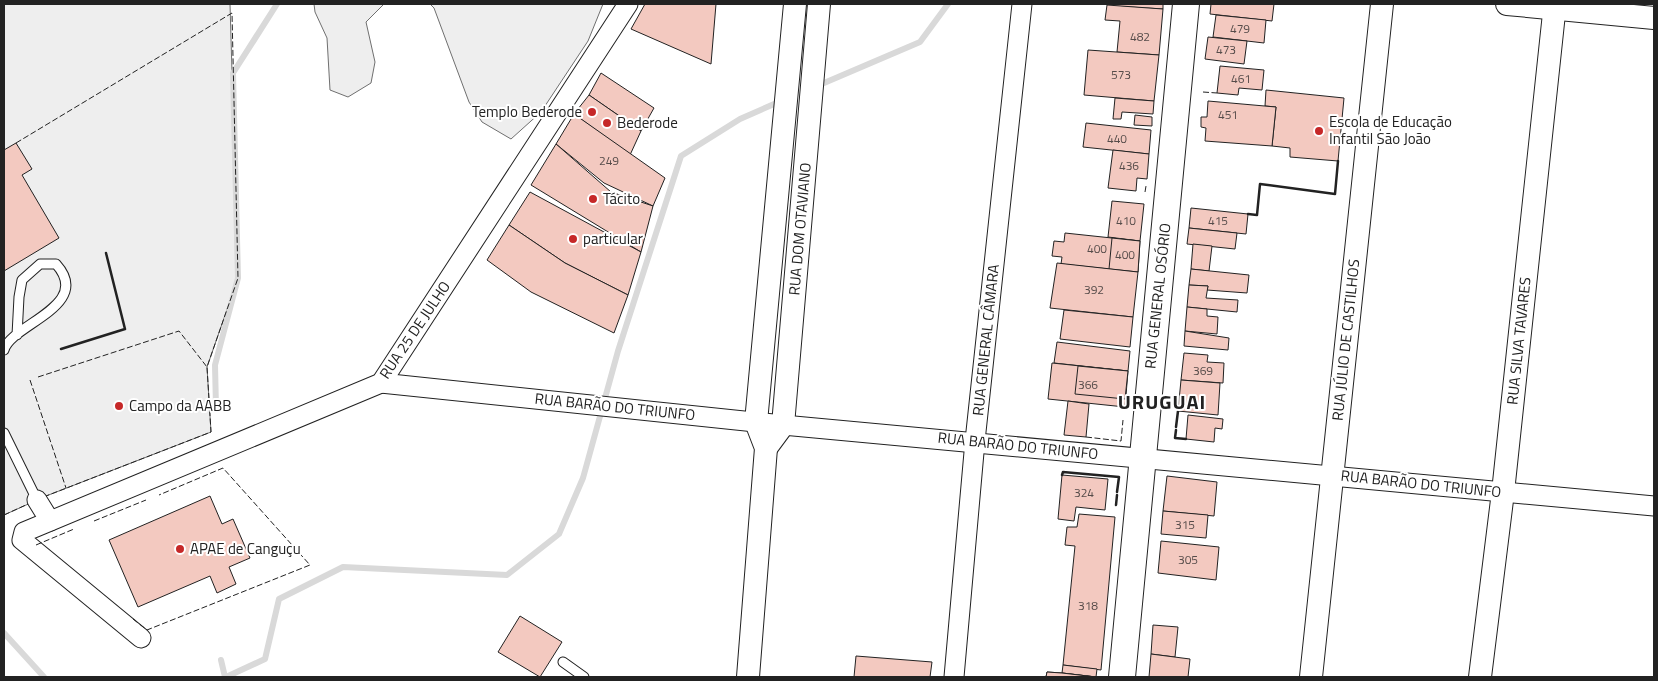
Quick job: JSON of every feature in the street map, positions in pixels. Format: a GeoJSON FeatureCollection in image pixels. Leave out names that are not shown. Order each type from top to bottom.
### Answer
{"type":"FeatureCollection","features":[{"type":"Feature","properties":{"kind":"main road","name":"RUA GENERAL OSÓRIO"},"geometry":{"type":"LineString","coordinates":[[1138,677],[1150,459],[1186,4]]}},
{"type":"Feature","properties":{"kind":"main road","name":"RUA GENERAL OSÓRIO"},"geometry":{"type":"LineString","coordinates":[[1122,677],[1150,459],[1201,4]]}},
{"type":"Feature","properties":{"kind":"street","name":"RUA 25 DE JULHO"},"geometry":{"type":"LineString","coordinates":[[141,638],[22,540],[24,532],[382,382],[628,4]]}},
{"type":"Feature","properties":{"kind":"street","name":"RUA DOM OTAVIANO"},"geometry":{"type":"LineString","coordinates":[[748,677],[766,448],[756,422],[795,4]]}},
{"type":"Feature","properties":{"kind":"street","name":"RUA DOM OTAVIANO"},"geometry":{"type":"LineString","coordinates":[[783,425],[819,4]]}},
{"type":"Feature","properties":{"kind":"street","name":"RUA GENERAL CÂMARA"},"geometry":{"type":"LineString","coordinates":[[954,677],[975,442],[1022,4]]}},
{"type":"Feature","properties":{"kind":"street","name":"RUA JÚLIO DE CASTILHOS"},"geometry":{"type":"LineString","coordinates":[[1311,677],[1382,4]]}},
{"type":"Feature","properties":{"kind":"street"},"geometry":{"type":"LineString","coordinates":[[1507,4],[1555,6],[1654,18]]}},
{"type":"Feature","properties":{"kind":"street","name":"RUA SILVA TAVARES"},"geometry":{"type":"LineString","coordinates":[[1480,677],[1504,492],[1555,6]]}},
{"type":"Feature","properties":{"kind":"street"},"geometry":{"type":"LineString","coordinates":[[789,66],[813,67]]}},
{"type":"Feature","properties":{"kind":"street"},"geometry":{"type":"LineString","coordinates":[[776,211],[801,214]]}},
{"type":"Feature","properties":{"kind":"street","name":"RUA BARÃO DO TRIUNFO"},"geometry":{"type":"LineString","coordinates":[[382,382],[783,425],[1654,506]]}},
{"type":"Feature","properties":{"kind":"street"},"geometry":{"type":"LineString","coordinates":[[766,448],[783,425]]}},
{"type":"Feature","properties":{"kind":"street"},"geometry":{"type":"LineString","coordinates":[[37,500],[50,521]]}},
{"type":"Feature","properties":{"kind":"lane"},"geometry":{"type":"LineString","coordinates":[[4,350],[5,346],[17,335],[34,324],[55,306],[66,287],[65,274],[56,264],[40,264],[22,280],[17,335]]}},
{"type":"Feature","properties":{"kind":"lane"},"geometry":{"type":"LineString","coordinates":[[4,433],[37,500]]}},
{"type":"Feature","properties":{"kind":"lane"},"geometry":{"type":"LineString","coordinates":[[563,662],[584,677]]}},
{"type":"Feature","properties":{"kind":"shaded area"},"geometry":{"type":"Polygon","coordinates":[[[4,4],[230,4],[238,278],[207,367],[211,432],[46,496],[4,515],[4,4]]]}},
{"type":"Feature","properties":{"kind":"shaded area"},"geometry":{"type":"Polygon","coordinates":[[[314,4],[384,4],[366,22],[375,62],[371,83],[348,97],[330,90],[327,38],[315,12],[314,4]]]}},
{"type":"Feature","properties":{"kind":"shaded area"},"geometry":{"type":"Polygon","coordinates":[[[430,4],[603,4],[588,41],[541,112],[511,139],[482,122],[469,102],[434,8],[430,4]]]}},
{"type":"Feature","properties":{"kind":"building"},"geometry":{"type":"Polygon","coordinates":[[[645,4],[716,4],[711,64],[631,29],[645,4]]]}},
{"type":"Feature","properties":{"kind":"building"},"geometry":{"type":"Polygon","coordinates":[[[1114,4],[1163,4],[1163,9],[1113,6],[1114,4]]]}},
{"type":"Feature","properties":{"kind":"building"},"geometry":{"type":"Polygon","coordinates":[[[1211,4],[1274,4],[1272,21],[1210,14],[1211,4]]]}},
{"type":"Feature","properties":{"kind":"building"},"geometry":{"type":"Polygon","coordinates":[[[1107,5],[1163,9],[1159,55],[1117,52],[1120,21],[1105,20],[1107,5]]]}},
{"type":"Feature","properties":{"kind":"building"},"geometry":{"type":"Polygon","coordinates":[[[1216,15],[1266,20],[1264,43],[1213,37],[1216,15]]]}},
{"type":"Feature","properties":{"kind":"building"},"geometry":{"type":"Polygon","coordinates":[[[1208,37],[1247,41],[1244,64],[1205,59],[1208,37]]]}},
{"type":"Feature","properties":{"kind":"building"},"geometry":{"type":"Polygon","coordinates":[[[1088,50],[1159,55],[1154,101],[1084,95],[1088,50]]]}},
{"type":"Feature","properties":{"kind":"building"},"geometry":{"type":"Polygon","coordinates":[[[1220,66],[1264,70],[1262,90],[1239,88],[1238,95],[1217,93],[1220,66]]]}},
{"type":"Feature","properties":{"kind":"building"},"geometry":{"type":"Polygon","coordinates":[[[601,73],[654,108],[641,131],[589,95],[601,73]]]}},
{"type":"Feature","properties":{"kind":"building"},"geometry":{"type":"Polygon","coordinates":[[[1266,90],[1344,98],[1338,161],[1290,157],[1290,148],[1272,146],[1276,107],[1265,106],[1266,90]]]}},
{"type":"Feature","properties":{"kind":"building","name":"Bederode"},"geometry":{"type":"Polygon","coordinates":[[[589,95],[641,131],[630,155],[574,114],[589,95]]]}},
{"type":"Feature","properties":{"kind":"building"},"geometry":{"type":"Polygon","coordinates":[[[1115,98],[1154,101],[1153,114],[1122,112],[1121,119],[1113,119],[1115,98]]]}},
{"type":"Feature","properties":{"kind":"building"},"geometry":{"type":"Polygon","coordinates":[[[1208,101],[1276,107],[1272,146],[1205,141],[1206,128],[1201,127],[1201,117],[1207,117],[1208,101]]]}},
{"type":"Feature","properties":{"kind":"building","name":"particular"},"geometry":{"type":"Polygon","coordinates":[[[574,114],[665,178],[653,206],[604,183],[556,144],[574,114]]]}},
{"type":"Feature","properties":{"kind":"building"},"geometry":{"type":"Polygon","coordinates":[[[1135,115],[1152,117],[1152,126],[1134,125],[1135,115]]]}},
{"type":"Feature","properties":{"kind":"building"},"geometry":{"type":"Polygon","coordinates":[[[1086,123],[1151,130],[1149,154],[1083,147],[1086,123]]]}},
{"type":"Feature","properties":{"kind":"building"},"geometry":{"type":"Polygon","coordinates":[[[16,143],[32,169],[22,175],[59,238],[4,271],[4,150],[16,143]]]}},
{"type":"Feature","properties":{"kind":"building","name":"Tácito"},"geometry":{"type":"Polygon","coordinates":[[[556,144],[611,192],[653,206],[641,252],[531,185],[556,144]]]}},
{"type":"Feature","properties":{"kind":"building"},"geometry":{"type":"Polygon","coordinates":[[[1113,150],[1149,154],[1147,179],[1137,178],[1136,191],[1108,188],[1113,150]]]}},
{"type":"Feature","properties":{"kind":"building","name":"particular"},"geometry":{"type":"Polygon","coordinates":[[[530,192],[641,252],[628,295],[565,263],[509,225],[530,192]]]}},
{"type":"Feature","properties":{"kind":"building"},"geometry":{"type":"Polygon","coordinates":[[[1112,201],[1144,204],[1140,241],[1108,237],[1112,201]]]}},
{"type":"Feature","properties":{"kind":"building"},"geometry":{"type":"Polygon","coordinates":[[[1191,208],[1248,214],[1246,234],[1189,228],[1191,208]]]}},
{"type":"Feature","properties":{"kind":"building"},"geometry":{"type":"Polygon","coordinates":[[[509,225],[565,263],[628,295],[614,333],[531,292],[487,260],[509,225]]]}},
{"type":"Feature","properties":{"kind":"building"},"geometry":{"type":"Polygon","coordinates":[[[1189,228],[1237,233],[1235,249],[1187,244],[1189,228]]]}},
{"type":"Feature","properties":{"kind":"building"},"geometry":{"type":"Polygon","coordinates":[[[1065,233],[1140,241],[1138,272],[1061,264],[1062,257],[1052,256],[1054,241],[1064,242],[1065,233]]]}},
{"type":"Feature","properties":{"kind":"building"},"geometry":{"type":"Polygon","coordinates":[[[1112,238],[1140,241],[1138,272],[1109,269],[1112,238]]]}},
{"type":"Feature","properties":{"kind":"building"},"geometry":{"type":"Polygon","coordinates":[[[1193,244],[1212,246],[1209,271],[1191,269],[1193,244]]]}},
{"type":"Feature","properties":{"kind":"building"},"geometry":{"type":"Polygon","coordinates":[[[1057,263],[1138,272],[1133,317],[1050,308],[1057,263]]]}},
{"type":"Feature","properties":{"kind":"building"},"geometry":{"type":"Polygon","coordinates":[[[1191,269],[1249,275],[1247,293],[1207,290],[1208,286],[1189,285],[1191,269]]]}},
{"type":"Feature","properties":{"kind":"building"},"geometry":{"type":"Polygon","coordinates":[[[1189,285],[1208,286],[1206,298],[1238,300],[1237,312],[1187,307],[1189,285]]]}},
{"type":"Feature","properties":{"kind":"building"},"geometry":{"type":"Polygon","coordinates":[[[1187,307],[1207,309],[1207,316],[1218,317],[1217,334],[1185,331],[1187,307]]]}},
{"type":"Feature","properties":{"kind":"building"},"geometry":{"type":"Polygon","coordinates":[[[1064,310],[1133,317],[1130,347],[1060,339],[1064,310]]]}},
{"type":"Feature","properties":{"kind":"building"},"geometry":{"type":"Polygon","coordinates":[[[1185,331],[1229,338],[1228,350],[1184,346],[1185,331]]]}},
{"type":"Feature","properties":{"kind":"building"},"geometry":{"type":"Polygon","coordinates":[[[1057,342],[1130,351],[1128,371],[1054,363],[1057,342]]]}},
{"type":"Feature","properties":{"kind":"building"},"geometry":{"type":"Polygon","coordinates":[[[1184,353],[1208,355],[1207,362],[1224,363],[1223,383],[1181,380],[1184,353]]]}},
{"type":"Feature","properties":{"kind":"building"},"geometry":{"type":"Polygon","coordinates":[[[1052,363],[1128,371],[1125,407],[1048,399],[1052,363]]]}},
{"type":"Feature","properties":{"kind":"building"},"geometry":{"type":"Polygon","coordinates":[[[1078,366],[1128,371],[1125,399],[1075,394],[1078,366]]]}},
{"type":"Feature","properties":{"kind":"building"},"geometry":{"type":"Polygon","coordinates":[[[1181,380],[1220,383],[1218,415],[1178,411],[1181,380]]]}},
{"type":"Feature","properties":{"kind":"building"},"geometry":{"type":"Polygon","coordinates":[[[1068,401],[1089,404],[1086,437],[1064,435],[1068,401]]]}},
{"type":"Feature","properties":{"kind":"building"},"geometry":{"type":"Polygon","coordinates":[[[1188,415],[1223,419],[1222,429],[1215,428],[1214,442],[1186,439],[1188,415]]]}},
{"type":"Feature","properties":{"kind":"building"},"geometry":{"type":"Polygon","coordinates":[[[1062,475],[1108,479],[1105,510],[1076,507],[1074,521],[1058,519],[1062,475]]]}},
{"type":"Feature","properties":{"kind":"building"},"geometry":{"type":"Polygon","coordinates":[[[1167,476],[1217,482],[1214,516],[1163,511],[1167,476]]]}},
{"type":"Feature","properties":{"kind":"building","name":"APAE de Canguçu"},"geometry":{"type":"Polygon","coordinates":[[[210,496],[222,524],[233,519],[250,558],[229,567],[236,584],[217,593],[210,576],[138,607],[109,540],[210,496]]]}},
{"type":"Feature","properties":{"kind":"building"},"geometry":{"type":"Polygon","coordinates":[[[1163,511],[1208,515],[1206,538],[1161,534],[1163,511]]]}},
{"type":"Feature","properties":{"kind":"building"},"geometry":{"type":"Polygon","coordinates":[[[1079,514],[1115,517],[1101,670],[1063,665],[1075,546],[1065,545],[1067,527],[1077,527],[1079,514]]]}},
{"type":"Feature","properties":{"kind":"building"},"geometry":{"type":"Polygon","coordinates":[[[1161,541],[1219,547],[1216,580],[1158,573],[1161,541]]]}},
{"type":"Feature","properties":{"kind":"building"},"geometry":{"type":"Polygon","coordinates":[[[520,616],[562,642],[540,677],[498,652],[520,616]]]}},
{"type":"Feature","properties":{"kind":"building"},"geometry":{"type":"Polygon","coordinates":[[[1153,625],[1178,627],[1175,657],[1151,654],[1153,625]]]}},
{"type":"Feature","properties":{"kind":"building"},"geometry":{"type":"Polygon","coordinates":[[[1151,654],[1190,659],[1188,677],[1149,677],[1151,654]]]}},
{"type":"Feature","properties":{"kind":"building"},"geometry":{"type":"Polygon","coordinates":[[[856,656],[932,662],[930,677],[854,677],[856,656]]]}},
{"type":"Feature","properties":{"kind":"building"},"geometry":{"type":"Polygon","coordinates":[[[1063,665],[1097,669],[1096,677],[1062,673],[1063,665]]]}},
{"type":"Feature","properties":{"kind":"building"},"geometry":{"type":"Polygon","coordinates":[[[1047,672],[1062,673],[1096,677],[1046,677],[1047,672]]]}},
{"type":"Feature","properties":{"kind":"building"},"geometry":{"type":"Polygon","coordinates":[[[1047,672],[1062,673],[1096,677],[1046,677],[1047,672]]]}},
{"type":"Feature","properties":{"kind":"waterway"},"geometry":{"type":"LineString","coordinates":[[216,408],[215,365],[238,278],[233,73],[277,4]]}},
{"type":"Feature","properties":{"kind":"waterway"},"geometry":{"type":"LineString","coordinates":[[817,86],[920,42],[948,4]]}},
{"type":"Feature","properties":{"kind":"waterway"},"geometry":{"type":"LineString","coordinates":[[226,677],[265,659],[279,599],[343,567],[507,575],[559,534],[583,478],[618,351],[681,156],[740,119],[781,101]]}},
{"type":"Feature","properties":{"kind":"waterway"},"geometry":{"type":"LineString","coordinates":[[4,633],[44,677]]}},
{"type":"Feature","properties":{"kind":"waterway"},"geometry":{"type":"LineString","coordinates":[[221,660],[225,677]]}},
{"type":"Feature","properties":{"kind":"fence"},"geometry":{"type":"LineString","coordinates":[[16,143],[232,13],[238,278],[207,367],[211,432],[46,496]]}},
{"type":"Feature","properties":{"kind":"fence"},"geometry":{"type":"LineString","coordinates":[[1203,92],[1217,93]]}},
{"type":"Feature","properties":{"kind":"fence"},"geometry":{"type":"LineString","coordinates":[[1145,192],[1146,186]]}},
{"type":"Feature","properties":{"kind":"fence"},"geometry":{"type":"LineString","coordinates":[[38,377],[179,331],[207,367]]}},
{"type":"Feature","properties":{"kind":"fence"},"geometry":{"type":"LineString","coordinates":[[30,380],[66,488]]}},
{"type":"Feature","properties":{"kind":"fence"},"geometry":{"type":"LineString","coordinates":[[1086,437],[1121,441],[1123,420]]}},
{"type":"Feature","properties":{"kind":"fence"},"geometry":{"type":"LineString","coordinates":[[133,619],[147,630],[310,565],[223,468],[159,495]]}},
{"type":"Feature","properties":{"kind":"fence"},"geometry":{"type":"LineString","coordinates":[[94,521],[146,500]]}},
{"type":"Feature","properties":{"kind":"fence"},"geometry":{"type":"LineString","coordinates":[[4,515],[28,504]]}},
{"type":"Feature","properties":{"kind":"fence"},"geometry":{"type":"LineString","coordinates":[[36,545],[74,529]]}},
{"type":"Feature","properties":{"kind":"wall"},"geometry":{"type":"LineString","coordinates":[[1248,214],[1257,215],[1260,184],[1335,194],[1338,161]]}},
{"type":"Feature","properties":{"kind":"wall"},"geometry":{"type":"LineString","coordinates":[[61,349],[125,329],[106,253]]}},
{"type":"Feature","properties":{"kind":"wall"},"geometry":{"type":"LineString","coordinates":[[1176,427],[1178,411]]}},
{"type":"Feature","properties":{"kind":"wall"},"geometry":{"type":"LineString","coordinates":[[1176,430],[1175,438],[1186,439]]}},
{"type":"Feature","properties":{"kind":"wall"},"geometry":{"type":"LineString","coordinates":[[1062,475],[1063,472],[1119,477],[1117,492]]}},
{"type":"Feature","properties":{"kind":"wall"},"geometry":{"type":"LineString","coordinates":[[1116,505],[1117,495]]}},
{"type":"Feature","properties":{"kind":"place","name":"Templo Bederode"},"geometry":{"type":"Point","coordinates":[592,112]}},
{"type":"Feature","properties":{"kind":"place","name":"Bederode"},"geometry":{"type":"Point","coordinates":[607,123]}},
{"type":"Feature","properties":{"kind":"place","name":"Escola de Educação Infantil São João"},"geometry":{"type":"Point","coordinates":[1319,131]}},
{"type":"Feature","properties":{"kind":"place","name":"Tácito"},"geometry":{"type":"Point","coordinates":[593,199]}},
{"type":"Feature","properties":{"kind":"place","name":"particular"},"geometry":{"type":"Point","coordinates":[573,239]}},
{"type":"Feature","properties":{"kind":"place","name":"Campo da AABB"},"geometry":{"type":"Point","coordinates":[119,406]}},
{"type":"Feature","properties":{"kind":"place","name":"APAE de Canguçu"},"geometry":{"type":"Point","coordinates":[180,549]}},
{"type":"Feature","properties":{"kind":"district","name":"URUGUAI"},"geometry":{"type":"Point","coordinates":[1162,402]}}]}
